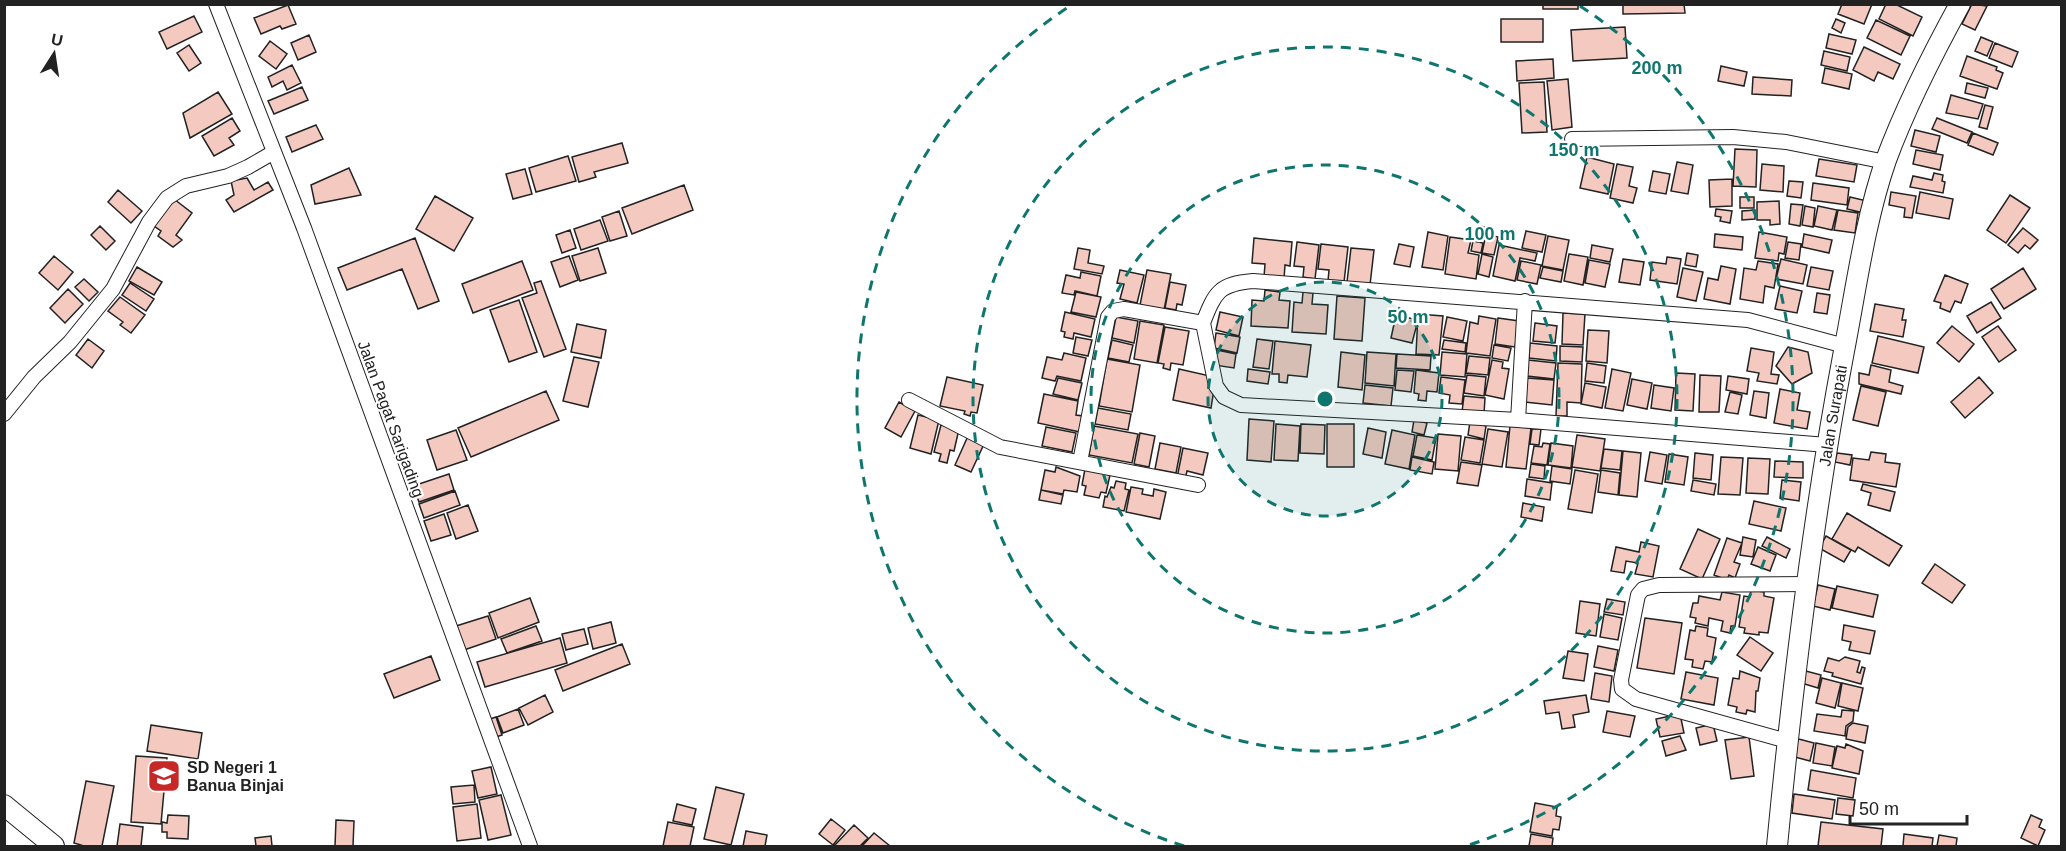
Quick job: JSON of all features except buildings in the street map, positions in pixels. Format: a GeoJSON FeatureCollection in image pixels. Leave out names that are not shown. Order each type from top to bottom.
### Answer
{"type":"FeatureCollection","features":[{"type":"Feature","properties":{"kind":"street","name":"Jalan Pagat Sarigading"},"geometry":{"type":"LineString","coordinates":[[216,4],[274,152],[530,846]]}},
{"type":"Feature","properties":{"kind":"street","name":"Jalan Surapati"},"geometry":{"type":"LineString","coordinates":[[1777,846],[1787,741],[1807,584],[1827,445],[1860,268],[1886,162],[1918,82],[1960,4]]}},
{"type":"Feature","properties":{"kind":"street"},"geometry":{"type":"LineString","coordinates":[[1572,140],[1733,136],[1786,142],[1886,162]]}},
{"type":"Feature","properties":{"kind":"street"},"geometry":{"type":"LineString","coordinates":[[4,414],[34,377],[70,342],[113,289],[149,222],[167,198],[186,186],[228,176],[274,152]]}},
{"type":"Feature","properties":{"kind":"street"},"geometry":{"type":"LineString","coordinates":[[1827,445],[1518,420],[1240,405],[1224,397],[1216,386],[1203,323],[1212,300],[1220,289],[1233,283],[1253,281],[1748,320],[1845,345]]}},
{"type":"Feature","properties":{"kind":"street"},"geometry":{"type":"LineString","coordinates":[[1518,420],[1525,301]]}},
{"type":"Feature","properties":{"kind":"street"},"geometry":{"type":"LineString","coordinates":[[1080,462],[1108,317],[1113,311],[1124,309],[1203,323]]}},
{"type":"Feature","properties":{"kind":"street"},"geometry":{"type":"LineString","coordinates":[[909,400],[1000,447],[1198,485]]}},
{"type":"Feature","properties":{"kind":"street"},"geometry":{"type":"LineString","coordinates":[[1787,741],[1636,699],[1622,689],[1621,680],[1638,595],[1643,589],[1659,585],[1807,584]]}},
{"type":"Feature","properties":{"kind":"street"},"geometry":{"type":"LineString","coordinates":[[4,805],[54,846]]}},
{"type":"Feature","properties":{"kind":"place","name":"SD Negeri 1 Banua Binjai"},"geometry":{"type":"Point","coordinates":[164,776]}}]}
